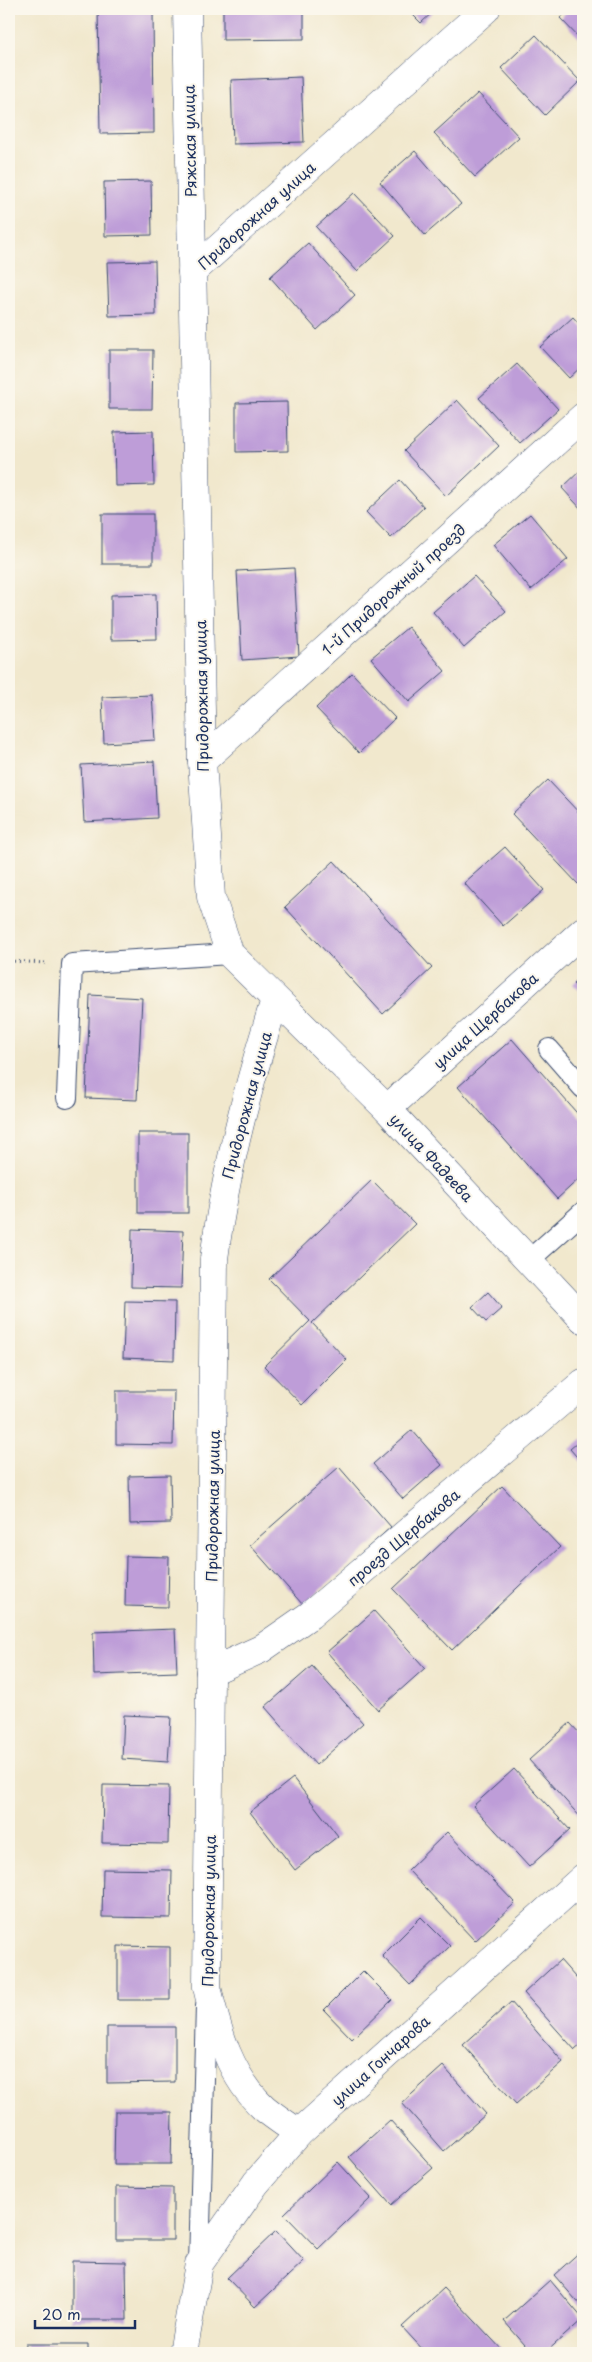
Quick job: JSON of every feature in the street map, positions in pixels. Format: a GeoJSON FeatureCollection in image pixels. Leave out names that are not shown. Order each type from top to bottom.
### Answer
{"type":"FeatureCollection","features":[{"type":"Feature","properties":{"kind":"street","name":"Ряжская улица"},"geometry":{"type":"LineString","coordinates":[[187,9],[192,272]]}},
{"type":"Feature","properties":{"kind":"street","name":"Придорожная улица"},"geometry":{"type":"LineString","coordinates":[[207,1987],[214,1260],[221,1203],[250,1076],[275,1000],[230,954],[211,897],[202,761],[192,272],[486,9]]}},
{"type":"Feature","properties":{"kind":"street","name":"1-й Придорожный проезд"},"geometry":{"type":"LineString","coordinates":[[202,761],[583,417]]}},
{"type":"Feature","properties":{"kind":"street","name":"улица Щербакова"},"geometry":{"type":"LineString","coordinates":[[386,1109],[583,932]]}},
{"type":"Feature","properties":{"kind":"street","name":"улица Фадеева"},"geometry":{"type":"LineString","coordinates":[[275,1000],[386,1109],[583,1320]]}},
{"type":"Feature","properties":{"kind":"street","name":"проезд Щербакова"},"geometry":{"type":"LineString","coordinates":[[210,1672],[261,1649],[310,1615],[583,1383]]}},
{"type":"Feature","properties":{"kind":"street","name":"улица Гончарова"},"geometry":{"type":"LineString","coordinates":[[199,2264],[256,2183],[299,2133],[583,1878]]}},
{"type":"Feature","properties":{"kind":"street"},"geometry":{"type":"LineString","coordinates":[[207,1987],[218,2034],[240,2080],[264,2107],[299,2133]]}},
{"type":"Feature","properties":{"kind":"street","name":"Придорожная улица"},"geometry":{"type":"LineString","coordinates":[[183,2353],[199,2264]]}},
{"type":"Feature","properties":{"kind":"lane"},"geometry":{"type":"LineString","coordinates":[[67,1098],[72,964],[230,954]]}},
{"type":"Feature","properties":{"kind":"lane"},"geometry":{"type":"LineString","coordinates":[[549,1049],[583,1088]]}},
{"type":"Feature","properties":{"kind":"lane"},"geometry":{"type":"LineString","coordinates":[[528,1260],[583,1212]]}},
{"type":"Feature","properties":{"kind":"lane","name":"Придорожная улица"},"geometry":{"type":"LineString","coordinates":[[199,2264],[207,1987]]}},
{"type":"Feature","properties":{"kind":"path"},"geometry":{"type":"LineString","coordinates":[[9,962],[72,964]]}},
{"type":"Feature","properties":{"kind":"building"},"geometry":{"type":"Polygon","coordinates":[[[98,9],[153,9],[154,133],[100,134],[98,9]]]}},
{"type":"Feature","properties":{"kind":"building"},"geometry":{"type":"Polygon","coordinates":[[[223,9],[304,9],[304,39],[223,40],[223,9]]]}},
{"type":"Feature","properties":{"kind":"building"},"geometry":{"type":"Polygon","coordinates":[[[407,9],[436,9],[421,23],[407,9]]]}},
{"type":"Feature","properties":{"kind":"building"},"geometry":{"type":"Polygon","coordinates":[[[570,9],[583,9],[583,42],[560,18],[570,9]]]}},
{"type":"Feature","properties":{"kind":"building"},"geometry":{"type":"Polygon","coordinates":[[[536,35],[580,81],[545,115],[501,68],[536,35]]]}},
{"type":"Feature","properties":{"kind":"building"},"geometry":{"type":"Polygon","coordinates":[[[301,77],[304,142],[233,144],[231,80],[301,77]]]}},
{"type":"Feature","properties":{"kind":"building"},"geometry":{"type":"Polygon","coordinates":[[[478,93],[519,137],[475,177],[434,133],[478,93]]]}},
{"type":"Feature","properties":{"kind":"building"},"geometry":{"type":"Polygon","coordinates":[[[415,151],[461,204],[425,235],[380,182],[415,151]]]}},
{"type":"Feature","properties":{"kind":"building"},"geometry":{"type":"Polygon","coordinates":[[[151,181],[152,235],[105,236],[104,182],[151,181]]]}},
{"type":"Feature","properties":{"kind":"building"},"geometry":{"type":"Polygon","coordinates":[[[354,193],[395,236],[357,271],[316,227],[354,193]]]}},
{"type":"Feature","properties":{"kind":"building"},"geometry":{"type":"Polygon","coordinates":[[[308,243],[355,295],[317,330],[270,277],[308,243]]]}},
{"type":"Feature","properties":{"kind":"building"},"geometry":{"type":"Polygon","coordinates":[[[155,261],[156,315],[109,316],[107,262],[155,261]]]}},
{"type":"Feature","properties":{"kind":"building"},"geometry":{"type":"Polygon","coordinates":[[[573,317],[583,328],[583,365],[569,378],[540,347],[573,317]]]}},
{"type":"Feature","properties":{"kind":"building"},"geometry":{"type":"Polygon","coordinates":[[[109,350],[153,350],[152,409],[109,409],[109,350]]]}},
{"type":"Feature","properties":{"kind":"building"},"geometry":{"type":"Polygon","coordinates":[[[517,364],[558,409],[520,443],[479,398],[517,364]]]}},
{"type":"Feature","properties":{"kind":"building"},"geometry":{"type":"Polygon","coordinates":[[[457,400],[499,446],[446,496],[404,451],[457,400]]]}},
{"type":"Feature","properties":{"kind":"building"},"geometry":{"type":"Polygon","coordinates":[[[287,402],[288,451],[236,452],[236,403],[287,402]]]}},
{"type":"Feature","properties":{"kind":"building"},"geometry":{"type":"Polygon","coordinates":[[[153,431],[154,485],[115,486],[114,432],[153,431]]]}},
{"type":"Feature","properties":{"kind":"building"},"geometry":{"type":"Polygon","coordinates":[[[583,468],[583,511],[562,488],[583,468]]]}},
{"type":"Feature","properties":{"kind":"building"},"geometry":{"type":"Polygon","coordinates":[[[400,480],[424,507],[391,538],[366,512],[400,480]]]}},
{"type":"Feature","properties":{"kind":"building"},"geometry":{"type":"Polygon","coordinates":[[[102,514],[153,514],[153,564],[102,564],[102,514]]]}},
{"type":"Feature","properties":{"kind":"building"},"geometry":{"type":"Polygon","coordinates":[[[530,514],[568,559],[531,590],[493,545],[530,514]]]}},
{"type":"Feature","properties":{"kind":"building"},"geometry":{"type":"Polygon","coordinates":[[[294,568],[299,656],[242,660],[237,571],[294,568]]]}},
{"type":"Feature","properties":{"kind":"building"},"geometry":{"type":"Polygon","coordinates":[[[474,576],[506,611],[464,648],[433,612],[474,576]]]}},
{"type":"Feature","properties":{"kind":"building"},"geometry":{"type":"Polygon","coordinates":[[[156,594],[157,639],[111,640],[111,595],[156,594]]]}},
{"type":"Feature","properties":{"kind":"building"},"geometry":{"type":"Polygon","coordinates":[[[408,627],[445,671],[409,702],[371,658],[408,627]]]}},
{"type":"Feature","properties":{"kind":"building"},"geometry":{"type":"Polygon","coordinates":[[[352,673],[395,718],[359,753],[316,708],[352,673]]]}},
{"type":"Feature","properties":{"kind":"building"},"geometry":{"type":"Polygon","coordinates":[[[152,695],[155,740],[104,743],[102,697],[152,695]]]}},
{"type":"Feature","properties":{"kind":"building"},"geometry":{"type":"Polygon","coordinates":[[[154,761],[157,818],[84,822],[81,765],[154,761]]]}},
{"type":"Feature","properties":{"kind":"building"},"geometry":{"type":"Polygon","coordinates":[[[548,780],[583,817],[583,879],[578,884],[512,814],[548,780]]]}},
{"type":"Feature","properties":{"kind":"building"},"geometry":{"type":"Polygon","coordinates":[[[505,847],[544,890],[503,926],[464,883],[505,847]]]}},
{"type":"Feature","properties":{"kind":"building"},"geometry":{"type":"Polygon","coordinates":[[[334,861],[432,968],[383,1014],[285,907],[334,861]]]}},
{"type":"Feature","properties":{"kind":"building"},"geometry":{"type":"Polygon","coordinates":[[[583,974],[583,994],[573,984],[583,974]]]}},
{"type":"Feature","properties":{"kind":"building"},"geometry":{"type":"Polygon","coordinates":[[[90,995],[142,998],[137,1100],[86,1098],[90,995]]]}},
{"type":"Feature","properties":{"kind":"building"},"geometry":{"type":"Polygon","coordinates":[[[512,1039],[583,1120],[583,1175],[557,1199],[458,1087],[512,1039]]]}},
{"type":"Feature","properties":{"kind":"building"},"geometry":{"type":"Polygon","coordinates":[[[138,1133],[188,1133],[188,1213],[138,1213],[138,1133]]]}},
{"type":"Feature","properties":{"kind":"building"},"geometry":{"type":"Polygon","coordinates":[[[372,1180],[415,1224],[312,1323],[347,1360],[302,1405],[264,1366],[310,1321],[269,1279],[372,1180]]]}},
{"type":"Feature","properties":{"kind":"building"},"geometry":{"type":"Polygon","coordinates":[[[132,1229],[183,1231],[181,1288],[131,1287],[132,1229]]]}},
{"type":"Feature","properties":{"kind":"building"},"geometry":{"type":"Polygon","coordinates":[[[488,1292],[502,1308],[486,1322],[472,1307],[488,1292]]]}},
{"type":"Feature","properties":{"kind":"building"},"geometry":{"type":"Polygon","coordinates":[[[125,1301],[175,1302],[174,1360],[123,1358],[125,1301]]]}},
{"type":"Feature","properties":{"kind":"building"},"geometry":{"type":"Polygon","coordinates":[[[116,1391],[174,1391],[173,1445],[116,1444],[116,1391]]]}},
{"type":"Feature","properties":{"kind":"building"},"geometry":{"type":"Polygon","coordinates":[[[412,1430],[442,1465],[403,1499],[373,1464],[412,1430]]]}},
{"type":"Feature","properties":{"kind":"building"},"geometry":{"type":"Polygon","coordinates":[[[583,1438],[583,1464],[570,1449],[583,1438]]]}},
{"type":"Feature","properties":{"kind":"building"},"geometry":{"type":"Polygon","coordinates":[[[339,1467],[391,1527],[303,1605],[250,1545],[339,1467]]]}},
{"type":"Feature","properties":{"kind":"building"},"geometry":{"type":"Polygon","coordinates":[[[170,1475],[171,1523],[130,1524],[129,1476],[170,1475]]]}},
{"type":"Feature","properties":{"kind":"building"},"geometry":{"type":"Polygon","coordinates":[[[502,1486],[560,1547],[452,1650],[393,1589],[502,1486]]]}},
{"type":"Feature","properties":{"kind":"building"},"geometry":{"type":"Polygon","coordinates":[[[126,1556],[169,1557],[168,1607],[125,1606],[126,1556]]]}},
{"type":"Feature","properties":{"kind":"building"},"geometry":{"type":"Polygon","coordinates":[[[374,1611],[425,1668],[378,1710],[327,1652],[374,1611]]]}},
{"type":"Feature","properties":{"kind":"building"},"geometry":{"type":"Polygon","coordinates":[[[175,1629],[177,1672],[94,1675],[93,1632],[175,1629]]]}},
{"type":"Feature","properties":{"kind":"building"},"geometry":{"type":"Polygon","coordinates":[[[312,1666],[363,1723],[316,1765],[265,1707],[312,1666]]]}},
{"type":"Feature","properties":{"kind":"building"},"geometry":{"type":"Polygon","coordinates":[[[124,1715],[171,1717],[168,1762],[122,1759],[124,1715]]]}},
{"type":"Feature","properties":{"kind":"building"},"geometry":{"type":"Polygon","coordinates":[[[570,1723],[583,1737],[583,1820],[529,1760],[570,1723]]]}},
{"type":"Feature","properties":{"kind":"building"},"geometry":{"type":"Polygon","coordinates":[[[514,1769],[570,1830],[529,1867],[473,1806],[514,1769]]]}},
{"type":"Feature","properties":{"kind":"building"},"geometry":{"type":"Polygon","coordinates":[[[293,1778],[338,1836],[295,1870],[250,1812],[293,1778]]]}},
{"type":"Feature","properties":{"kind":"building"},"geometry":{"type":"Polygon","coordinates":[[[103,1785],[169,1786],[168,1844],[102,1843],[103,1785]]]}},
{"type":"Feature","properties":{"kind":"building"},"geometry":{"type":"Polygon","coordinates":[[[447,1832],[515,1903],[475,1941],[408,1870],[447,1832]]]}},
{"type":"Feature","properties":{"kind":"building"},"geometry":{"type":"Polygon","coordinates":[[[103,1869],[172,1870],[171,1918],[102,1917],[103,1869]]]}},
{"type":"Feature","properties":{"kind":"building"},"geometry":{"type":"Polygon","coordinates":[[[421,1917],[450,1946],[410,1985],[382,1956],[421,1917]]]}},
{"type":"Feature","properties":{"kind":"building"},"geometry":{"type":"Polygon","coordinates":[[[118,1946],[170,1947],[170,2000],[118,2000],[118,1946]]]}},
{"type":"Feature","properties":{"kind":"building"},"geometry":{"type":"Polygon","coordinates":[[[560,1960],[583,1986],[583,2043],[575,2050],[524,1993],[560,1960]]]}},
{"type":"Feature","properties":{"kind":"building"},"geometry":{"type":"Polygon","coordinates":[[[363,1971],[392,2000],[352,2039],[324,2010],[363,1971]]]}},
{"type":"Feature","properties":{"kind":"building"},"geometry":{"type":"Polygon","coordinates":[[[511,2002],[563,2062],[516,2104],[463,2045],[511,2002]]]}},
{"type":"Feature","properties":{"kind":"building"},"geometry":{"type":"Polygon","coordinates":[[[107,2027],[175,2027],[175,2082],[107,2083],[107,2027]]]}},
{"type":"Feature","properties":{"kind":"building"},"geometry":{"type":"Polygon","coordinates":[[[443,2066],[486,2114],[444,2151],[402,2103],[443,2066]]]}},
{"type":"Feature","properties":{"kind":"building"},"geometry":{"type":"Polygon","coordinates":[[[115,2112],[172,2112],[171,2164],[114,2164],[115,2112]]]}},
{"type":"Feature","properties":{"kind":"building"},"geometry":{"type":"Polygon","coordinates":[[[390,2120],[433,2168],[391,2205],[349,2157],[390,2120]]]}},
{"type":"Feature","properties":{"kind":"building"},"geometry":{"type":"Polygon","coordinates":[[[338,2162],[371,2198],[318,2249],[284,2214],[338,2162]]]}},
{"type":"Feature","properties":{"kind":"building"},"geometry":{"type":"Polygon","coordinates":[[[116,2187],[173,2188],[173,2240],[116,2240],[116,2187]]]}},
{"type":"Feature","properties":{"kind":"building"},"geometry":{"type":"Polygon","coordinates":[[[276,2231],[304,2261],[255,2307],[227,2278],[276,2231]]]}},
{"type":"Feature","properties":{"kind":"building"},"geometry":{"type":"Polygon","coordinates":[[[583,2249],[583,2308],[554,2275],[583,2249]]]}},
{"type":"Feature","properties":{"kind":"building"},"geometry":{"type":"Polygon","coordinates":[[[72,2261],[126,2262],[127,2320],[72,2320],[72,2261]]]}},
{"type":"Feature","properties":{"kind":"building"},"geometry":{"type":"Polygon","coordinates":[[[550,2280],[583,2319],[545,2353],[532,2353],[504,2321],[550,2280]]]}},
{"type":"Feature","properties":{"kind":"building"},"geometry":{"type":"Polygon","coordinates":[[[444,2288],[505,2353],[426,2353],[402,2327],[444,2288]]]}},
{"type":"Feature","properties":{"kind":"building"},"geometry":{"type":"Polygon","coordinates":[[[26,2344],[88,2344],[88,2353],[25,2353],[26,2344]]]}}]}
